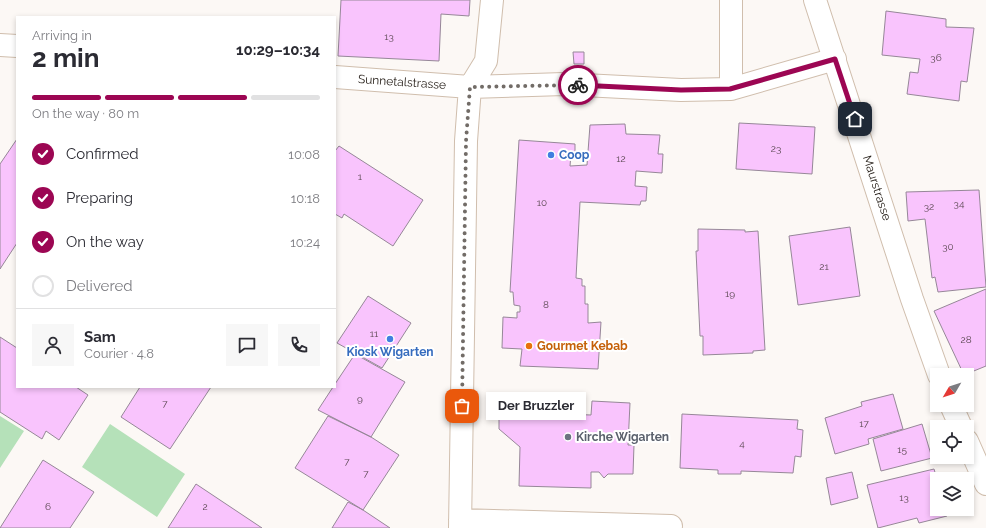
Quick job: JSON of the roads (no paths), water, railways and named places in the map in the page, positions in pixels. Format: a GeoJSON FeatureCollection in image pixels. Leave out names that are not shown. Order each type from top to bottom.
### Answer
{"type":"FeatureCollection","features":[{"type":"Feature","properties":{"kind":"street"},"geometry":{"type":"LineString","coordinates":[[492,0],[486,62],[470,87],[466,141],[460,524],[671,526]]}},
{"type":"Feature","properties":{"kind":"street"},"geometry":{"type":"LineString","coordinates":[[730,89],[731,0]]}},
{"type":"Feature","properties":{"kind":"street","name":"Maurstrasse"},"geometry":{"type":"LineString","coordinates":[[815,0],[912,299],[937,368]]}},
{"type":"Feature","properties":{"kind":"street"},"geometry":{"type":"LineString","coordinates":[[0,45],[16,46]]}},
{"type":"Feature","properties":{"kind":"street","name":"Sunnetalstrasse"},"geometry":{"type":"LineString","coordinates":[[336,77],[470,87],[564,84],[681,90],[730,89],[835,59]]}},
{"type":"Feature","properties":{"kind":"street"},"geometry":{"type":"LineString","coordinates":[[974,457],[986,484]]}},
{"type":"Feature","properties":{"kind":"place","name":"Coop"},"geometry":{"type":"Point","coordinates":[551,155]}},
{"type":"Feature","properties":{"kind":"place","name":"Kiosk Wigarten"},"geometry":{"type":"Point","coordinates":[390,339]}},
{"type":"Feature","properties":{"kind":"place","name":"Gourmet Kebab"},"geometry":{"type":"Point","coordinates":[529,346]}},
{"type":"Feature","properties":{"kind":"place","name":"Der Bruzzler"},"geometry":{"type":"Point","coordinates":[462,406]}},
{"type":"Feature","properties":{"kind":"place","name":"Kirche Wigarten"},"geometry":{"type":"Point","coordinates":[568,437]}}]}
